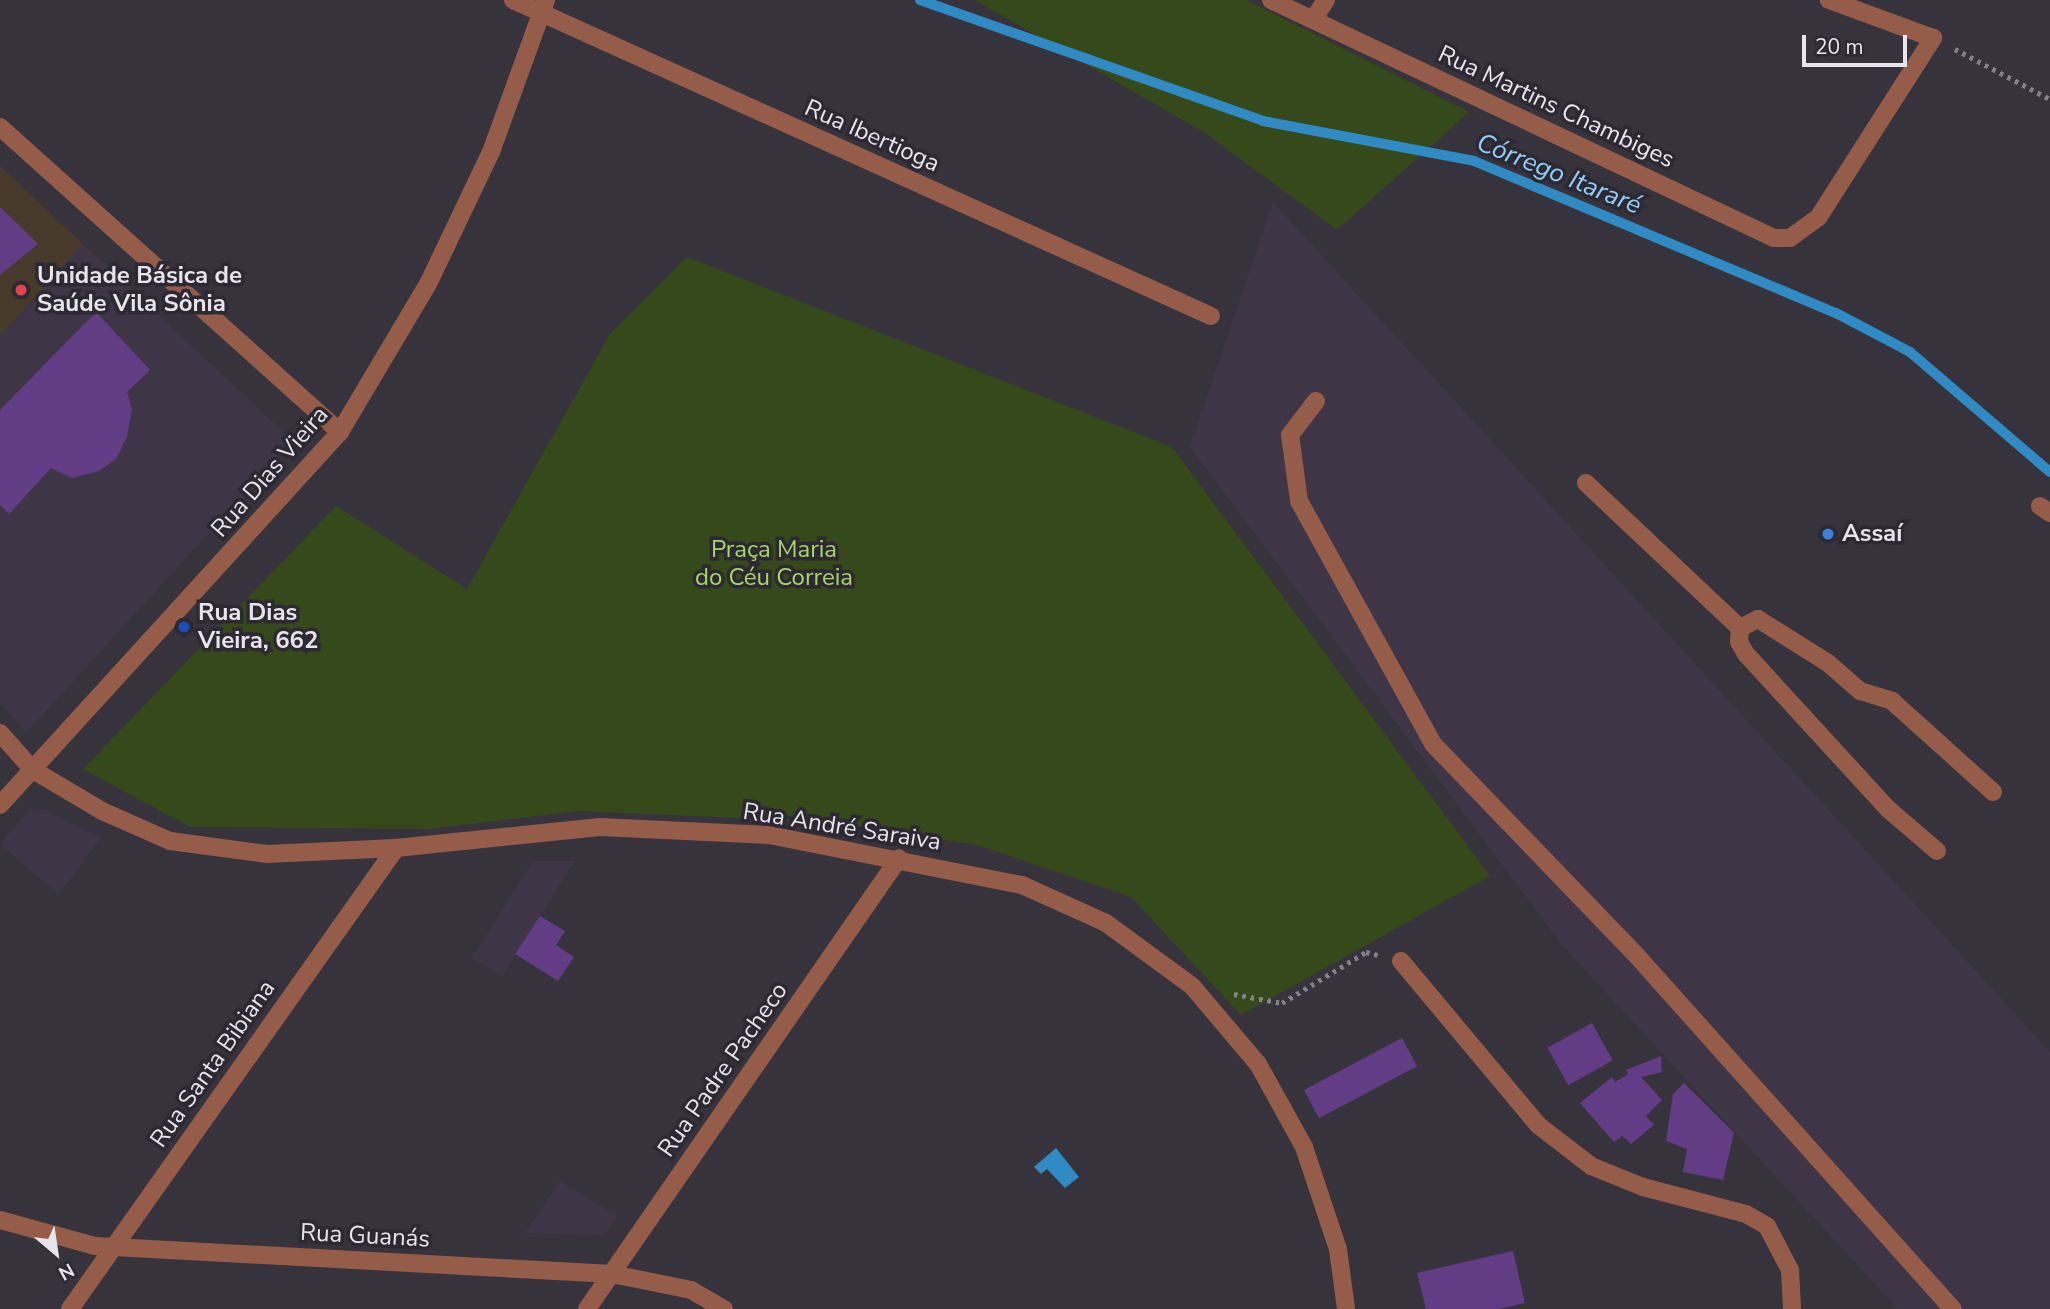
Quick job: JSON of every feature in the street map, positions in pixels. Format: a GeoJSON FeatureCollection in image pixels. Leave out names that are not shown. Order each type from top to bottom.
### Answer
{"type":"FeatureCollection","features":[{"type":"Feature","properties":{"kind":"street","name":"Rua Ibertioga"},"geometry":{"type":"LineString","coordinates":[[513,0],[544,7],[1211,316]]}},
{"type":"Feature","properties":{"kind":"street","name":"Rua Martins Chambiges"},"geometry":{"type":"LineString","coordinates":[[1271,0],[1774,238],[1790,238],[1818,218],[1933,38]]}},
{"type":"Feature","properties":{"kind":"street"},"geometry":{"type":"LineString","coordinates":[[1313,20],[1326,0]]}},
{"type":"Feature","properties":{"kind":"street"},"geometry":{"type":"LineString","coordinates":[[1829,0],[1933,38]]}},
{"type":"Feature","properties":{"kind":"street","name":"Rua Dias Vieira"},"geometry":{"type":"LineString","coordinates":[[0,805],[341,432],[445,248],[491,152],[544,7]]}},
{"type":"Feature","properties":{"kind":"street"},"geometry":{"type":"LineString","coordinates":[[0,127],[341,432]]}},
{"type":"Feature","properties":{"kind":"street"},"geometry":{"type":"LineString","coordinates":[[1316,401],[1290,435],[1299,502],[1433,744],[1637,956],[1953,1309]]}},
{"type":"Feature","properties":{"kind":"street"},"geometry":{"type":"LineString","coordinates":[[1586,483],[1740,628]]}},
{"type":"Feature","properties":{"kind":"street"},"geometry":{"type":"LineString","coordinates":[[1740,628],[1758,620],[1828,663],[1860,691],[1892,701],[1993,792]]}},
{"type":"Feature","properties":{"kind":"street"},"geometry":{"type":"LineString","coordinates":[[1740,628],[1739,642],[1746,654],[1888,809],[1937,851]]}},
{"type":"Feature","properties":{"kind":"street","name":"Rua André Saraiva"},"geometry":{"type":"LineString","coordinates":[[0,733],[33,770],[102,811],[170,841],[267,854],[396,848],[600,827],[769,835],[899,858],[1022,885],[1105,923],[1192,986],[1258,1064],[1304,1147],[1338,1249],[1346,1309]]}},
{"type":"Feature","properties":{"kind":"street","name":"Rua Santa Bibiana"},"geometry":{"type":"LineString","coordinates":[[70,1309],[396,848]]}},
{"type":"Feature","properties":{"kind":"street","name":"Rua Padre Pacheco"},"geometry":{"type":"LineString","coordinates":[[587,1309],[899,858]]}},
{"type":"Feature","properties":{"kind":"street"},"geometry":{"type":"LineString","coordinates":[[1401,961],[1538,1125],[1591,1166],[1643,1187],[1746,1214],[1767,1226],[1790,1270],[1792,1309]]}},
{"type":"Feature","properties":{"kind":"street","name":"Rua Guanás"},"geometry":{"type":"LineString","coordinates":[[0,1220],[95,1246],[612,1274],[691,1290],[724,1309]]}},
{"type":"Feature","properties":{"kind":"path"},"geometry":{"type":"LineString","coordinates":[[1933,38],[2050,99]]}},
{"type":"Feature","properties":{"kind":"path"},"geometry":{"type":"LineString","coordinates":[[1192,986],[1282,1003],[1366,953],[1401,961]]}},
{"type":"Feature","properties":{"kind":"shaded area","name":"Unidade Básica de Saúde Vila Sônia"},"geometry":{"type":"Polygon","coordinates":[[[0,166],[83,244],[0,336],[0,166]]]}},
{"type":"Feature","properties":{"kind":"shaded area"},"geometry":{"type":"Polygon","coordinates":[[[1273,202],[2050,1052],[2050,1309],[1898,1309],[1563,946],[1190,447],[1273,202]]]}},
{"type":"Feature","properties":{"kind":"shaded area"},"geometry":{"type":"Polygon","coordinates":[[[83,244],[293,441],[26,733],[0,703],[0,336],[83,244]]]}},
{"type":"Feature","properties":{"kind":"shaded area"},"geometry":{"type":"Polygon","coordinates":[[[44,809],[101,838],[59,895],[0,844],[28,811],[44,809]]]}},
{"type":"Feature","properties":{"kind":"shaded area"},"geometry":{"type":"Polygon","coordinates":[[[533,861],[575,861],[502,976],[472,958],[533,861]]]}},
{"type":"Feature","properties":{"kind":"shaded area"},"geometry":{"type":"Polygon","coordinates":[[[560,1181],[618,1216],[604,1235],[525,1233],[560,1181]]]}},
{"type":"Feature","properties":{"kind":"green space"},"geometry":{"type":"Polygon","coordinates":[[[975,0],[1246,0],[1469,112],[1337,230],[1205,133],[975,0]]]}},
{"type":"Feature","properties":{"kind":"green space","name":"Praça Maria do Céu Correia"},"geometry":{"type":"Polygon","coordinates":[[[687,257],[1172,447],[1490,876],[1241,1015],[1131,897],[974,844],[786,820],[579,811],[429,829],[190,827],[83,769],[336,506],[467,589],[610,334],[687,257]]]}},
{"type":"Feature","properties":{"kind":"water"},"geometry":{"type":"Polygon","coordinates":[[[1056,1148],[1079,1177],[1065,1188],[1047,1169],[1041,1174],[1034,1167],[1056,1148]]]}},
{"type":"Feature","properties":{"kind":"building"},"geometry":{"type":"Polygon","coordinates":[[[0,207],[38,244],[0,275],[0,207]]]}},
{"type":"Feature","properties":{"kind":"building"},"geometry":{"type":"Polygon","coordinates":[[[96,312],[150,370],[127,392],[132,409],[127,437],[116,459],[99,471],[72,478],[51,468],[9,514],[0,505],[0,410],[96,312]]]}},
{"type":"Feature","properties":{"kind":"building"},"geometry":{"type":"Polygon","coordinates":[[[540,916],[565,931],[556,945],[574,957],[558,981],[515,954],[540,916]]]}},
{"type":"Feature","properties":{"kind":"building"},"geometry":{"type":"Polygon","coordinates":[[[1592,1023],[1613,1061],[1568,1085],[1547,1048],[1592,1023]]]}},
{"type":"Feature","properties":{"kind":"building"},"geometry":{"type":"Polygon","coordinates":[[[1402,1038],[1417,1066],[1319,1118],[1304,1090],[1402,1038]]]}},
{"type":"Feature","properties":{"kind":"building"},"geometry":{"type":"Polygon","coordinates":[[[1661,1056],[1662,1072],[1641,1077],[1662,1100],[1646,1116],[1654,1125],[1631,1144],[1622,1136],[1614,1142],[1580,1103],[1612,1077],[1615,1082],[1628,1074],[1626,1070],[1661,1056]]]}},
{"type":"Feature","properties":{"kind":"building"},"geometry":{"type":"Polygon","coordinates":[[[1684,1083],[1734,1133],[1723,1180],[1683,1172],[1687,1149],[1666,1141],[1673,1094],[1684,1083]]]}},
{"type":"Feature","properties":{"kind":"building"},"geometry":{"type":"Polygon","coordinates":[[[1513,1251],[1525,1303],[1498,1309],[1426,1309],[1417,1273],[1513,1251]]]}},
{"type":"Feature","properties":{"kind":"waterway","name":"Córrego Itararé"},"geometry":{"type":"LineString","coordinates":[[920,0],[1263,121],[1474,161],[1836,313],[1910,352],[2050,472]]}},
{"type":"Feature","properties":{"kind":"place","name":"Unidade Básica de Saúde Vila Sônia"},"geometry":{"type":"Point","coordinates":[21,290]}},
{"type":"Feature","properties":{"kind":"place","name":"Assaí"},"geometry":{"type":"Point","coordinates":[1828,534]}},
{"type":"Feature","properties":{"kind":"place","name":"Rua Dias Vieira, 662"},"geometry":{"type":"Point","coordinates":[184,627]}}]}
